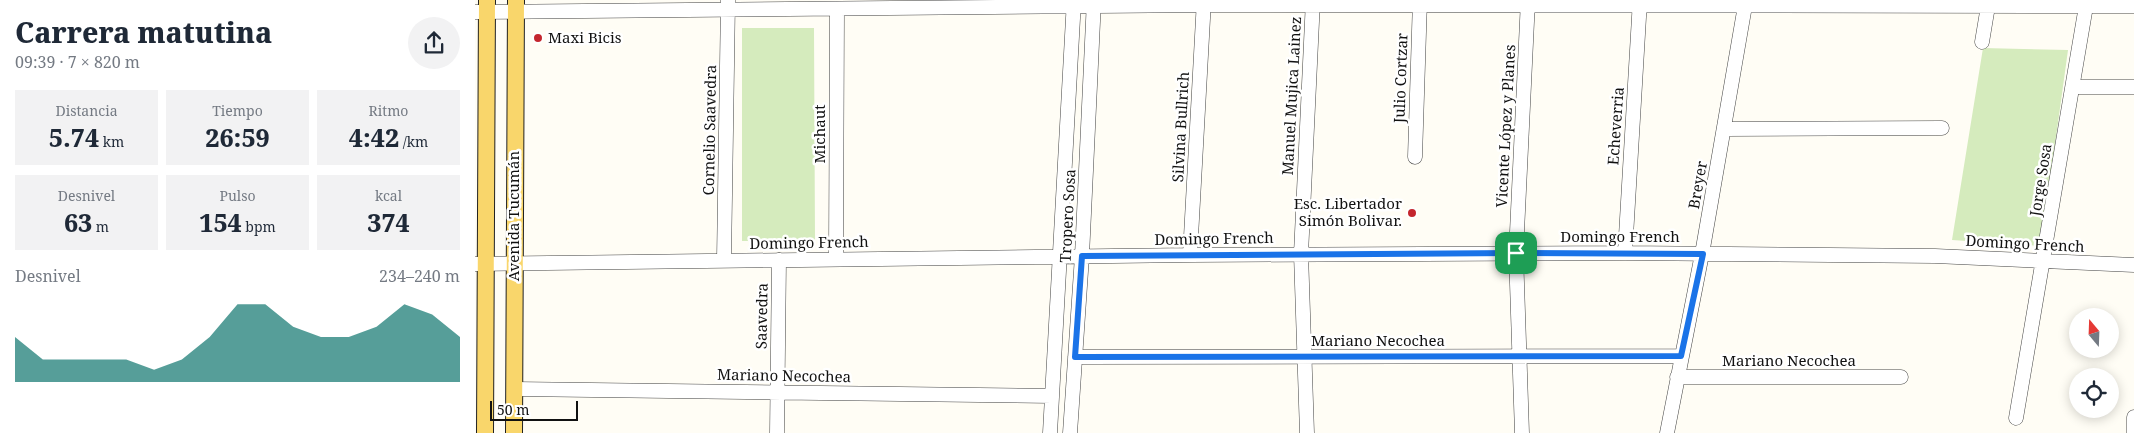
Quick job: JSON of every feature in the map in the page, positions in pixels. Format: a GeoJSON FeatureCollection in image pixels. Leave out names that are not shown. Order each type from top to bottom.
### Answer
{"type":"FeatureCollection","features":[{"type":"Feature","properties":{"kind":"main road","name":"Avenida Tucumán"},"geometry":{"type":"LineString","coordinates":[[514,433],[516,6]]}},
{"type":"Feature","properties":{"kind":"main road","name":"Avenida Tucumán"},"geometry":{"type":"LineString","coordinates":[[483,8],[481,264],[485,433]]}},
{"type":"Feature","properties":{"kind":"street"},"geometry":{"type":"LineString","coordinates":[[483,8],[516,6],[728,5],[837,9],[1204,2],[1989,3],[2086,6],[2108,3],[2134,6]]}},
{"type":"Feature","properties":{"kind":"street","name":"Silvina Bullrich"},"geometry":{"type":"LineString","coordinates":[[1189,255],[1204,2]]}},
{"type":"Feature","properties":{"kind":"street","name":"Manuel Mujica Lainez"},"geometry":{"type":"LineString","coordinates":[[1307,433],[1301,254],[1313,2]]}},
{"type":"Feature","properties":{"kind":"street","name":"Vicente López y Planes"},"geometry":{"type":"LineString","coordinates":[[1523,433],[1516,253],[1528,2]]}},
{"type":"Feature","properties":{"kind":"street","name":"Echeverria"},"geometry":{"type":"LineString","coordinates":[[1625,253],[1640,2]]}},
{"type":"Feature","properties":{"kind":"street","name":"Breyer"},"geometry":{"type":"LineString","coordinates":[[1667,433],[1703,254],[1745,2]]}},
{"type":"Feature","properties":{"kind":"street","name":"Tropero Sosa"},"geometry":{"type":"LineString","coordinates":[[1050,433],[1074,3]]}},
{"type":"Feature","properties":{"kind":"street","name":"Tropero Sosa"},"geometry":{"type":"LineString","coordinates":[[1069,433],[1082,256],[1094,3]]}},
{"type":"Feature","properties":{"kind":"street","name":"Julio Cortzar"},"geometry":{"type":"LineString","coordinates":[[1415,157],[1420,3]]}},
{"type":"Feature","properties":{"kind":"street"},"geometry":{"type":"LineString","coordinates":[[1982,42],[1989,3]]}},
{"type":"Feature","properties":{"kind":"street","name":"Cornelio Saavedra"},"geometry":{"type":"LineString","coordinates":[[724,260],[728,5]]}},
{"type":"Feature","properties":{"kind":"street","name":"Jorge Sosa"},"geometry":{"type":"LineString","coordinates":[[2016,418],[2086,6]]}},
{"type":"Feature","properties":{"kind":"street","name":"Michaut"},"geometry":{"type":"LineString","coordinates":[[836,259],[837,9]]}},
{"type":"Feature","properties":{"kind":"street"},"geometry":{"type":"LineString","coordinates":[[2073,87],[2134,87]]}},
{"type":"Feature","properties":{"kind":"street"},"geometry":{"type":"LineString","coordinates":[[1724,129],[1942,128]]}},
{"type":"Feature","properties":{"kind":"street","name":"Domingo French"},"geometry":{"type":"LineString","coordinates":[[481,264],[1082,256],[1625,253],[1935,256],[2134,265]]}},
{"type":"Feature","properties":{"kind":"street","name":"Saavedra"},"geometry":{"type":"LineString","coordinates":[[777,433],[779,260]]}},
{"type":"Feature","properties":{"kind":"street","name":"Mariano Necochea"},"geometry":{"type":"LineString","coordinates":[[1075,357],[1681,356]]}},
{"type":"Feature","properties":{"kind":"street","name":"Mariano Necochea"},"geometry":{"type":"LineString","coordinates":[[1677,377],[1901,377]]}},
{"type":"Feature","properties":{"kind":"street","name":"Mariano Necochea"},"geometry":{"type":"LineString","coordinates":[[515,390],[1052,396]]}},
{"type":"Feature","properties":{"kind":"green space"},"geometry":{"type":"Polygon","coordinates":[[[742,28],[814,28],[815,241],[742,241],[742,28]]]}},
{"type":"Feature","properties":{"kind":"green space"},"geometry":{"type":"Polygon","coordinates":[[[1983,48],[2068,50],[2041,246],[1952,240],[1983,48]]]}},
{"type":"Feature","properties":{"kind":"place","name":"Maxi Bicis"},"geometry":{"type":"Point","coordinates":[538,38]}},
{"type":"Feature","properties":{"kind":"place","name":"Esc. Libertador Simón Bolivar."},"geometry":{"type":"Point","coordinates":[1412,213]}},
{"type":"Feature","properties":{"kind":"route"},"geometry":{"type":"LineString","coordinates":[[1516,253],[1703,254],[1681,356],[1075,357],[1082,256],[1516,253]]}}]}
